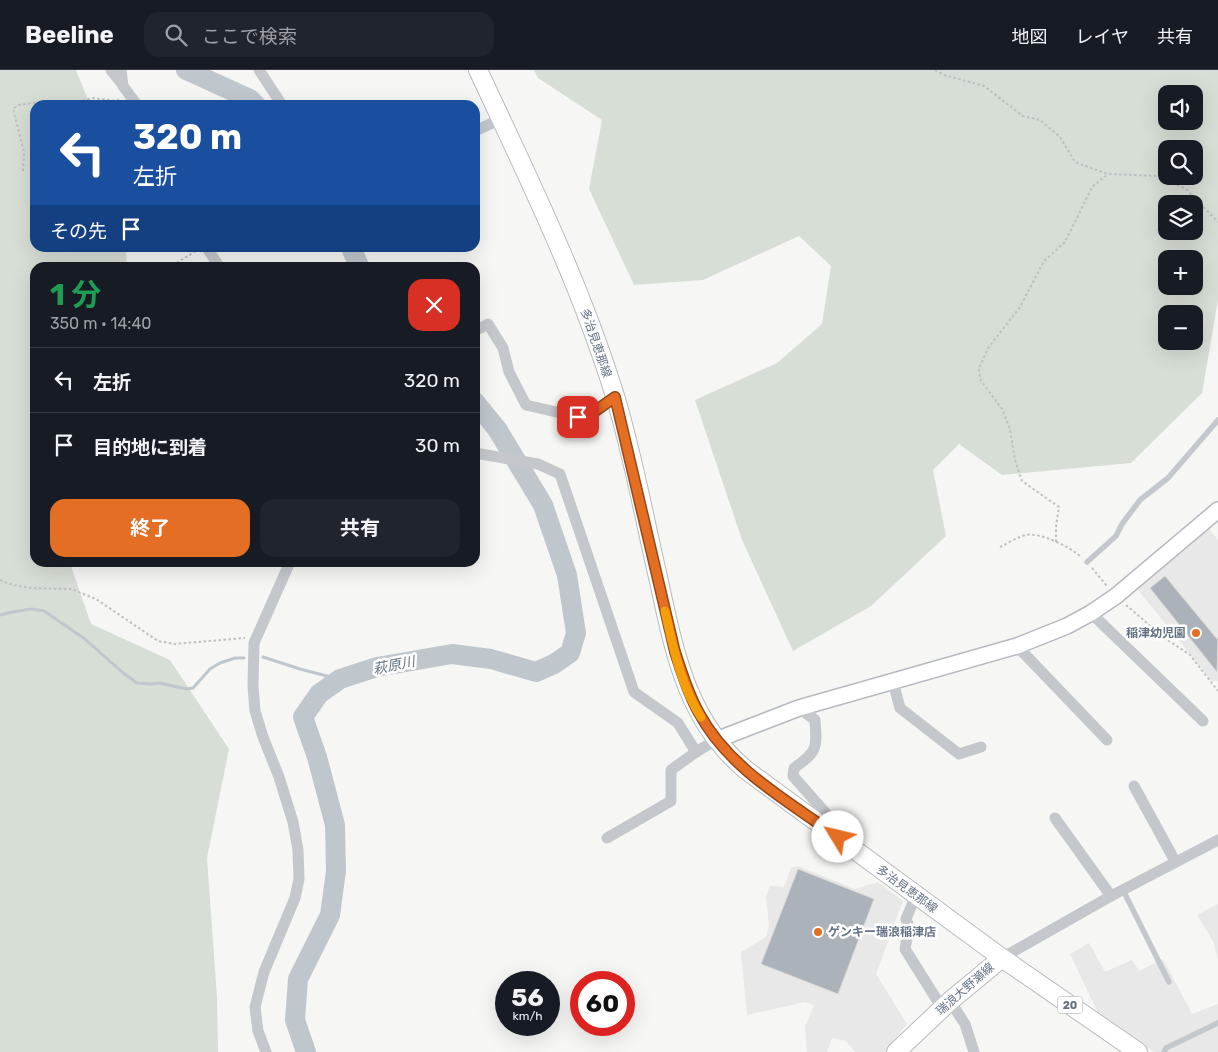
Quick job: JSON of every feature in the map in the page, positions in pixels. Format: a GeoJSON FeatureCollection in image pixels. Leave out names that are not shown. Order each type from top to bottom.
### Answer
{"type":"FeatureCollection","features":[{"type":"Feature","properties":{"kind":"main road","name":"多治見恵那線"},"geometry":{"type":"LineString","coordinates":[[478,70],[582,302],[615,397],[675,652],[687,688],[699,713],[716,740],[746,770],[1002,958]]}},
{"type":"Feature","properties":{"kind":"main road","name":"瑞浪大野瀬線"},"geometry":{"type":"LineString","coordinates":[[896,1052],[946,1005],[1002,958],[1138,1052]]}},
{"type":"Feature","properties":{"kind":"street"},"geometry":{"type":"LineString","coordinates":[[111,70],[133,100]]}},
{"type":"Feature","properties":{"kind":"street"},"geometry":{"type":"LineString","coordinates":[[121,70],[125,89]]}},
{"type":"Feature","properties":{"kind":"street"},"geometry":{"type":"LineString","coordinates":[[259,70],[279,100]]}},
{"type":"Feature","properties":{"kind":"street"},"geometry":{"type":"LineString","coordinates":[[480,129],[501,119]]}},
{"type":"Feature","properties":{"kind":"street"},"geometry":{"type":"LineString","coordinates":[[480,328],[488,324],[503,348],[509,372],[526,405],[578,417],[594,412],[615,397]]}},
{"type":"Feature","properties":{"kind":"street"},"geometry":{"type":"LineString","coordinates":[[480,453],[538,464],[560,474],[634,692],[678,724],[696,752]]}},
{"type":"Feature","properties":{"kind":"street"},"geometry":{"type":"LineString","coordinates":[[606,838],[672,801],[671,770],[716,740],[799,708],[1017,646],[1067,626],[1116,596],[1218,510]]}},
{"type":"Feature","properties":{"kind":"street"},"geometry":{"type":"LineString","coordinates":[[266,1052],[258,1031],[255,1007],[264,972],[295,898],[299,879],[298,850],[293,822],[279,777],[262,737],[255,711],[253,686],[254,643],[288,567]]}},
{"type":"Feature","properties":{"kind":"street"},"geometry":{"type":"LineString","coordinates":[[1091,613],[1203,721]]}},
{"type":"Feature","properties":{"kind":"street"},"geometry":{"type":"LineString","coordinates":[[1017,646],[1107,740]]}},
{"type":"Feature","properties":{"kind":"street"},"geometry":{"type":"LineString","coordinates":[[892,682],[900,708],[959,754],[982,747]]}},
{"type":"Feature","properties":{"kind":"street"},"geometry":{"type":"LineString","coordinates":[[799,708],[814,720],[817,742],[810,757],[794,768],[793,776],[837,826],[838,837]]}},
{"type":"Feature","properties":{"kind":"street"},"geometry":{"type":"LineString","coordinates":[[1134,786],[1175,862]]}},
{"type":"Feature","properties":{"kind":"street"},"geometry":{"type":"LineString","coordinates":[[1055,818],[1111,896]]}},
{"type":"Feature","properties":{"kind":"street"},"geometry":{"type":"LineString","coordinates":[[1002,958],[1111,896],[1218,840]]}},
{"type":"Feature","properties":{"kind":"street"},"geometry":{"type":"LineString","coordinates":[[916,895],[906,920],[909,927],[905,949],[946,1005],[965,1024],[974,1052]]}},
{"type":"Feature","properties":{"kind":"lane"},"geometry":{"type":"LineString","coordinates":[[1087,562],[1116,536],[1122,524],[1140,500],[1168,478],[1218,420]]}},
{"type":"Feature","properties":{"kind":"lane"},"geometry":{"type":"LineString","coordinates":[[1123,890],[1169,982]]}},
{"type":"Feature","properties":{"kind":"lane"},"geometry":{"type":"LineString","coordinates":[[1164,1052],[1166,1048],[1218,1023]]}},
{"type":"Feature","properties":{"kind":"path"},"geometry":{"type":"LineString","coordinates":[[935,70],[944,76],[984,86],[1023,116],[1040,120],[1060,137],[1075,162],[1108,174],[1158,176],[1186,189],[1218,222]]}},
{"type":"Feature","properties":{"kind":"path"},"geometry":{"type":"LineString","coordinates":[[118,100],[125,89]]}},
{"type":"Feature","properties":{"kind":"path"},"geometry":{"type":"LineString","coordinates":[[85,100],[92,98],[104,100]]}},
{"type":"Feature","properties":{"kind":"path"},"geometry":{"type":"LineString","coordinates":[[23,171],[24,152],[13,109],[18,105],[30,103]]}},
{"type":"Feature","properties":{"kind":"path"},"geometry":{"type":"LineString","coordinates":[[1056,542],[1059,507],[1022,482],[1015,460],[1010,429],[1002,409],[980,379],[979,368],[989,347],[1020,307],[1044,261],[1065,242],[1092,187],[1108,174]]}},
{"type":"Feature","properties":{"kind":"path"},"geometry":{"type":"LineString","coordinates":[[178,262],[195,252]]}},
{"type":"Feature","properties":{"kind":"path"},"geometry":{"type":"LineString","coordinates":[[1000,547],[1026,535],[1056,542],[1074,551],[1087,562],[1116,596],[1162,636],[1190,655],[1218,692]]}},
{"type":"Feature","properties":{"kind":"path"},"geometry":{"type":"LineString","coordinates":[[0,580],[31,588],[71,589],[96,599],[158,641],[174,644],[257,637]]}},
{"type":"Feature","properties":{"kind":"shaded area"},"geometry":{"type":"Polygon","coordinates":[[[0,70],[76,70],[88,100],[30,100],[30,252],[126,252],[127,262],[30,262],[30,567],[71,567],[91,624],[170,660],[229,749],[207,858],[217,997],[218,1052],[0,1052],[0,70]]]}},
{"type":"Feature","properties":{"kind":"shaded area"},"geometry":{"type":"Polygon","coordinates":[[[534,70],[1218,70],[1218,300],[1202,393],[1131,463],[1002,475],[959,444],[933,470],[946,536],[871,606],[793,651],[742,540],[695,400],[777,363],[822,324],[831,266],[799,236],[703,280],[634,285],[589,189],[602,120],[538,78],[534,70]]]}},
{"type":"Feature","properties":{"kind":"shaded area","name":"稲津幼児園"},"geometry":{"type":"Polygon","coordinates":[[[1208,528],[1218,540],[1218,681],[1212,681],[1134,585],[1208,528]]]}},
{"type":"Feature","properties":{"kind":"shaded area"},"geometry":{"type":"Polygon","coordinates":[[[798,866],[855,889],[878,882],[903,901],[876,974],[907,1024],[885,1052],[855,1052],[846,1041],[832,1038],[827,1052],[807,1052],[805,1027],[814,1005],[805,1002],[747,1015],[741,952],[766,937],[769,926],[766,896],[770,886],[784,887],[791,868],[798,866]]]}},
{"type":"Feature","properties":{"kind":"shaded area"},"geometry":{"type":"Polygon","coordinates":[[[1218,904],[1218,960],[1213,941],[1197,915],[1218,904]]]}},
{"type":"Feature","properties":{"kind":"shaded area"},"geometry":{"type":"Polygon","coordinates":[[[1089,943],[1105,972],[1132,960],[1139,971],[1163,959],[1192,1014],[1218,1004],[1218,1052],[1154,1052],[1099,1015],[1070,954],[1089,943]]]}},
{"type":"Feature","properties":{"kind":"building"},"geometry":{"type":"Polygon","coordinates":[[[1165,576],[1217,639],[1218,637],[1217,672],[1150,588],[1165,576]]]}},
{"type":"Feature","properties":{"kind":"building","name":"ゲンキー瑞浪稲津店"},"geometry":{"type":"Polygon","coordinates":[[[798,869],[874,899],[838,994],[761,964],[798,869]]]}},
{"type":"Feature","properties":{"kind":"waterway","name":"萩原川"},"geometry":{"type":"LineString","coordinates":[[186,70],[251,100]]}},
{"type":"Feature","properties":{"kind":"waterway","name":"萩原川"},"geometry":{"type":"LineString","coordinates":[[353,252],[357,262]]}},
{"type":"Feature","properties":{"kind":"waterway","name":"萩原川"},"geometry":{"type":"LineString","coordinates":[[306,1052],[295,1020],[298,979],[330,915],[336,871],[335,825],[317,757],[303,717],[319,694],[340,679],[377,667],[452,654],[491,659],[536,672],[554,664],[570,653],[576,633],[567,575],[543,505],[497,429],[480,408]]}},
{"type":"Feature","properties":{"kind":"waterway"},"geometry":{"type":"LineString","coordinates":[[0,615],[32,609],[44,611],[85,639],[137,683],[160,683],[186,689],[193,688],[210,669],[220,663],[235,658],[244,658]]}},
{"type":"Feature","properties":{"kind":"waterway"},"geometry":{"type":"LineString","coordinates":[[263,657],[331,677],[335,683]]}},
{"type":"Feature","properties":{"kind":"slow traffic"},"geometry":{"type":"LineString","coordinates":[[665,611],[675,652],[687,688],[701,717]]}},
{"type":"Feature","properties":{"kind":"place","name":"稲津幼児園"},"geometry":{"type":"Point","coordinates":[1196,633]}},
{"type":"Feature","properties":{"kind":"place","name":"ゲンキー瑞浪稲津店"},"geometry":{"type":"Point","coordinates":[818,932]}},
{"type":"Feature","properties":{"kind":"route"},"geometry":{"type":"LineString","coordinates":[[578,417],[594,412],[615,397],[675,652],[687,688],[699,713],[716,740],[733,759],[838,837]]}}]}
